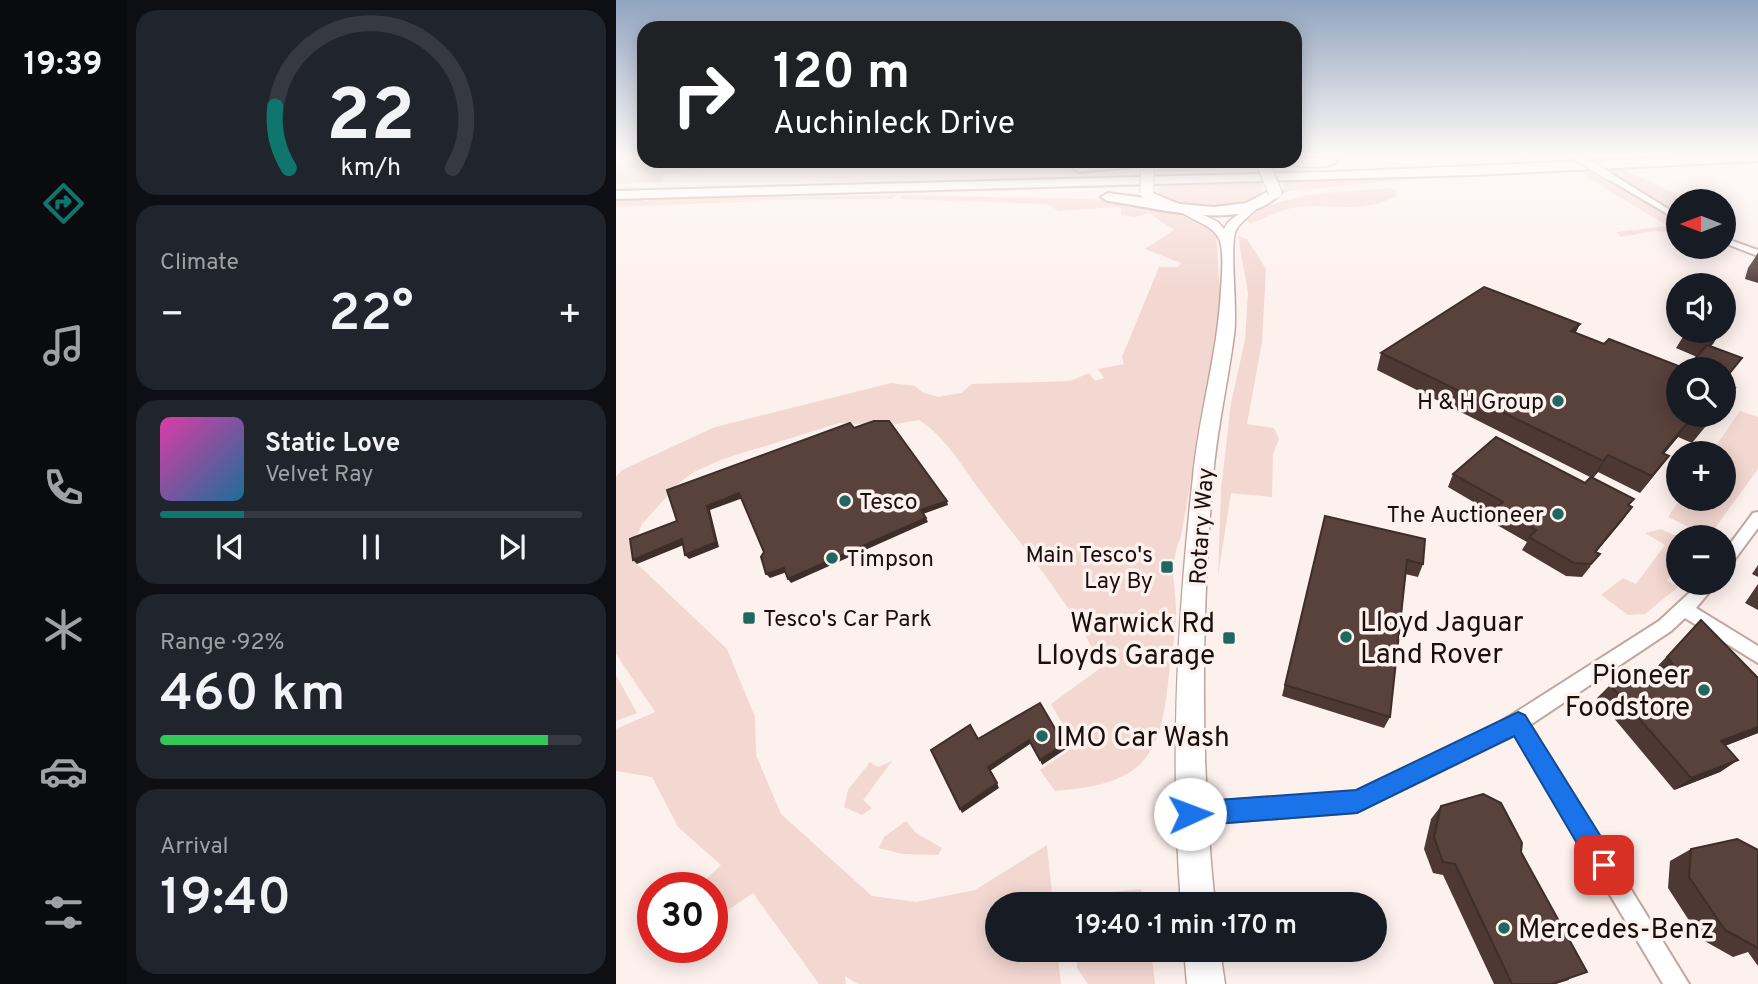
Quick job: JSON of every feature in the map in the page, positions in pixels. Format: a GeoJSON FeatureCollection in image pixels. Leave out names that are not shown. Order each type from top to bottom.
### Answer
{"type":"FeatureCollection","features":[{"type":"Feature","properties":{"kind":"highway"},"geometry":{"type":"LineString","coordinates":[[1120,200],[1163,204],[1185,210],[1211,211],[1252,207],[1264,200]]}},
{"type":"Feature","properties":{"kind":"highway"},"geometry":{"type":"LineString","coordinates":[[1157,200],[1163,204]]}},
{"type":"Feature","properties":{"kind":"main road"},"geometry":{"type":"LineString","coordinates":[[1185,210],[1214,225],[1226,240],[1232,225],[1252,207]]}},
{"type":"Feature","properties":{"kind":"main road","name":"Rotary Way"},"geometry":{"type":"LineString","coordinates":[[1197,892],[1190,814],[1188,725],[1203,475],[1227,331],[1229,276],[1226,240]]}},
{"type":"Feature","properties":{"kind":"main road"},"geometry":{"type":"LineString","coordinates":[[1203,962],[1206,984]]}},
{"type":"Feature","properties":{"kind":"street"},"geometry":{"type":"LineString","coordinates":[[1648,200],[1666,211]]}},
{"type":"Feature","properties":{"kind":"street"},"geometry":{"type":"LineString","coordinates":[[1736,245],[1758,253]]}},
{"type":"Feature","properties":{"kind":"street"},"geometry":{"type":"LineString","coordinates":[[1736,547],[1757,520]]}},
{"type":"Feature","properties":{"kind":"street"},"geometry":{"type":"LineString","coordinates":[[1190,814],[1357,802],[1518,722],[1665,626],[1697,595]]}},
{"type":"Feature","properties":{"kind":"street"},"geometry":{"type":"LineString","coordinates":[[1684,609],[1758,655]]}},
{"type":"Feature","properties":{"kind":"street"},"geometry":{"type":"LineString","coordinates":[[1518,722],[1677,984]]}},
{"type":"Feature","properties":{"kind":"shaded area"},"geometry":{"type":"Polygon","coordinates":[[[616,200],[766,201],[616,207],[616,200]]]}},
{"type":"Feature","properties":{"kind":"shaded area"},"geometry":{"type":"Polygon","coordinates":[[[926,200],[1140,200],[1191,215],[1216,232],[1221,311],[1175,557],[1173,573],[1176,625],[1165,703],[1153,747],[1142,762],[1128,774],[1109,782],[1055,791],[1040,770],[1068,751],[1073,742],[1051,704],[1102,667],[1077,621],[1046,577],[954,454],[919,420],[891,425],[839,423],[723,459],[694,472],[679,483],[642,524],[631,549],[634,561],[727,649],[755,717],[756,755],[781,814],[872,896],[916,902],[975,890],[1047,845],[1052,892],[985,892],[985,962],[1058,962],[1061,984],[858,984],[845,976],[846,984],[819,984],[753,893],[728,910],[728,872],[714,872],[721,865],[678,827],[652,777],[616,771],[616,729],[655,712],[616,654],[616,477],[622,470],[715,427],[891,383],[915,386],[922,392],[938,397],[961,393],[972,384],[1070,381],[1089,373],[1095,381],[1104,378],[1098,369],[1124,364],[1122,357],[1159,267],[1178,267],[1181,263],[1145,249],[1174,230],[1149,213],[1135,217],[1121,215],[1121,208],[1117,207],[1059,211],[1046,204],[926,200]]]}},
{"type":"Feature","properties":{"kind":"shaded area"},"geometry":{"type":"Polygon","coordinates":[[[1168,200],[1251,200],[1205,207],[1168,200]]]}},
{"type":"Feature","properties":{"kind":"shaded area"},"geometry":{"type":"Polygon","coordinates":[[[1289,200],[1387,200],[1361,207],[1298,207],[1280,211],[1251,224],[1243,219],[1289,200]]]}},
{"type":"Feature","properties":{"kind":"shaded area"},"geometry":{"type":"Polygon","coordinates":[[[1625,200],[1641,200],[1666,215],[1666,225],[1625,200]]]}},
{"type":"Feature","properties":{"kind":"shaded area"},"geometry":{"type":"Polygon","coordinates":[[[1654,200],[1666,200],[1666,207],[1654,200]]]}},
{"type":"Feature","properties":{"kind":"shaded area"},"geometry":{"type":"Polygon","coordinates":[[[1666,226],[1666,231],[1621,237],[1616,232],[1666,226]]]}},
{"type":"Feature","properties":{"kind":"shaded area"},"geometry":{"type":"Polygon","coordinates":[[[1238,236],[1247,239],[1266,269],[1262,342],[1247,424],[1274,428],[1279,439],[1273,454],[1272,497],[1231,493],[1218,576],[1221,490],[1231,403],[1245,340],[1248,293],[1238,236]]]}},
{"type":"Feature","properties":{"kind":"shaded area"},"geometry":{"type":"Polygon","coordinates":[[[1740,411],[1758,417],[1758,469],[1736,499],[1736,441],[1719,441],[1729,427],[1736,427],[1736,417],[1740,411]]]}},
{"type":"Feature","properties":{"kind":"shaded area"},"geometry":{"type":"Polygon","coordinates":[[[1672,511],[1727,511],[1717,525],[1685,525],[1668,517],[1672,511]]]}},
{"type":"Feature","properties":{"kind":"shaded area"},"geometry":{"type":"Polygon","coordinates":[[[1661,529],[1666,531],[1666,595],[1668,595],[1645,614],[1628,615],[1601,595],[1623,578],[1636,584],[1665,545],[1645,533],[1661,529]]]}},
{"type":"Feature","properties":{"kind":"shaded area"},"geometry":{"type":"Polygon","coordinates":[[[616,675],[637,713],[616,721],[616,675]]]}},
{"type":"Feature","properties":{"kind":"shaded area"},"geometry":{"type":"Polygon","coordinates":[[[892,761],[863,800],[872,808],[862,815],[844,807],[848,790],[870,762],[878,767],[892,761]]]}},
{"type":"Feature","properties":{"kind":"shaded area"},"geometry":{"type":"Polygon","coordinates":[[[906,821],[916,833],[942,848],[938,855],[902,854],[879,848],[884,837],[906,821]]]}},
{"type":"Feature","properties":{"kind":"shaded area"},"geometry":{"type":"Polygon","coordinates":[[[1141,889],[1142,892],[1111,892],[1141,889]]]}},
{"type":"Feature","properties":{"kind":"shaded area"},"geometry":{"type":"Polygon","coordinates":[[[1077,962],[1152,962],[1155,984],[1088,984],[1077,968],[1077,962]]]}},
{"type":"Feature","properties":{"kind":"building","name":"H & H Group"},"geometry":{"type":"Polygon","coordinates":[[[1484,287],[1580,324],[1571,331],[1604,344],[1609,339],[1666,361],[1666,427],[1684,427],[1672,441],[1666,441],[1666,448],[1662,453],[1666,455],[1666,460],[1652,476],[1608,455],[1603,461],[1381,353],[1484,287]]]}},
{"type":"Feature","properties":{"kind":"building"},"geometry":{"type":"Polygon","coordinates":[[[1707,345],[1742,358],[1736,365],[1736,357],[1696,357],[1707,345]]]}},
{"type":"Feature","properties":{"kind":"building","name":"Tesco"},"geometry":{"type":"Polygon","coordinates":[[[874,421],[889,421],[947,501],[921,510],[926,518],[788,579],[784,568],[766,574],[761,557],[764,552],[739,493],[707,506],[716,542],[685,555],[682,539],[633,560],[630,539],[677,521],[667,490],[850,423],[854,428],[874,421]]]}},
{"type":"Feature","properties":{"kind":"building","name":"The Auctioneer"},"geometry":{"type":"Polygon","coordinates":[[[1496,437],[1585,483],[1591,477],[1634,499],[1628,505],[1632,507],[1595,552],[1600,554],[1591,564],[1574,563],[1529,537],[1536,530],[1496,508],[1503,502],[1453,474],[1496,437]]]}},
{"type":"Feature","properties":{"kind":"building","name":"Lloyd Jaguar Land Rover"},"geometry":{"type":"Polygon","coordinates":[[[1325,516],[1425,539],[1423,564],[1407,560],[1390,717],[1285,685],[1325,516]]]}},
{"type":"Feature","properties":{"kind":"building"},"geometry":{"type":"Polygon","coordinates":[[[1701,620],[1758,678],[1758,727],[1721,741],[1738,760],[1691,778],[1610,685],[1673,664],[1667,657],[1701,620]]]}},
{"type":"Feature","properties":{"kind":"building"},"geometry":{"type":"Polygon","coordinates":[[[1040,703],[1064,744],[1040,760],[1029,740],[988,767],[997,783],[960,809],[931,750],[970,725],[978,739],[1040,703]]]}},
{"type":"Feature","properties":{"kind":"building","name":"Mercedes-Benz"},"geometry":{"type":"Polygon","coordinates":[[[1483,794],[1501,803],[1522,843],[1521,852],[1587,972],[1552,984],[1512,984],[1455,864],[1443,862],[1434,837],[1441,806],[1483,794]]]}},
{"type":"Feature","properties":{"kind":"building"},"geometry":{"type":"Polygon","coordinates":[[[1737,839],[1758,850],[1758,948],[1725,930],[1689,877],[1691,849],[1737,839]]]}},
{"type":"Feature","properties":{"kind":"place","name":"H & H Group"},"geometry":{"type":"Point","coordinates":[1558,401]}},
{"type":"Feature","properties":{"kind":"place","name":"Tesco"},"geometry":{"type":"Point","coordinates":[845,501]}},
{"type":"Feature","properties":{"kind":"place","name":"The Auctioneer"},"geometry":{"type":"Point","coordinates":[1558,514]}},
{"type":"Feature","properties":{"kind":"place","name":"Timpson"},"geometry":{"type":"Point","coordinates":[832,558]}},
{"type":"Feature","properties":{"kind":"place","name":"Main Tesco's Lay By"},"geometry":{"type":"Point","coordinates":[1167,567]}},
{"type":"Feature","properties":{"kind":"place","name":"Tesco's Car Park"},"geometry":{"type":"Point","coordinates":[749,618]}},
{"type":"Feature","properties":{"kind":"place","name":"Lloyd Jaguar Land Rover"},"geometry":{"type":"Point","coordinates":[1346,637]}},
{"type":"Feature","properties":{"kind":"place","name":"Warwick Rd Lloyds Garage"},"geometry":{"type":"Point","coordinates":[1229,638]}},
{"type":"Feature","properties":{"kind":"place","name":"Pioneer Foodstore"},"geometry":{"type":"Point","coordinates":[1704,690]}},
{"type":"Feature","properties":{"kind":"place","name":"IMO Car Wash"},"geometry":{"type":"Point","coordinates":[1042,736]}},
{"type":"Feature","properties":{"kind":"place","name":"Mercedes-Benz"},"geometry":{"type":"Point","coordinates":[1504,928]}},
{"type":"Feature","properties":{"kind":"route"},"geometry":{"type":"LineString","coordinates":[[1190,814],[1265,811],[1357,802],[1518,722],[1604,865]]}}]}
